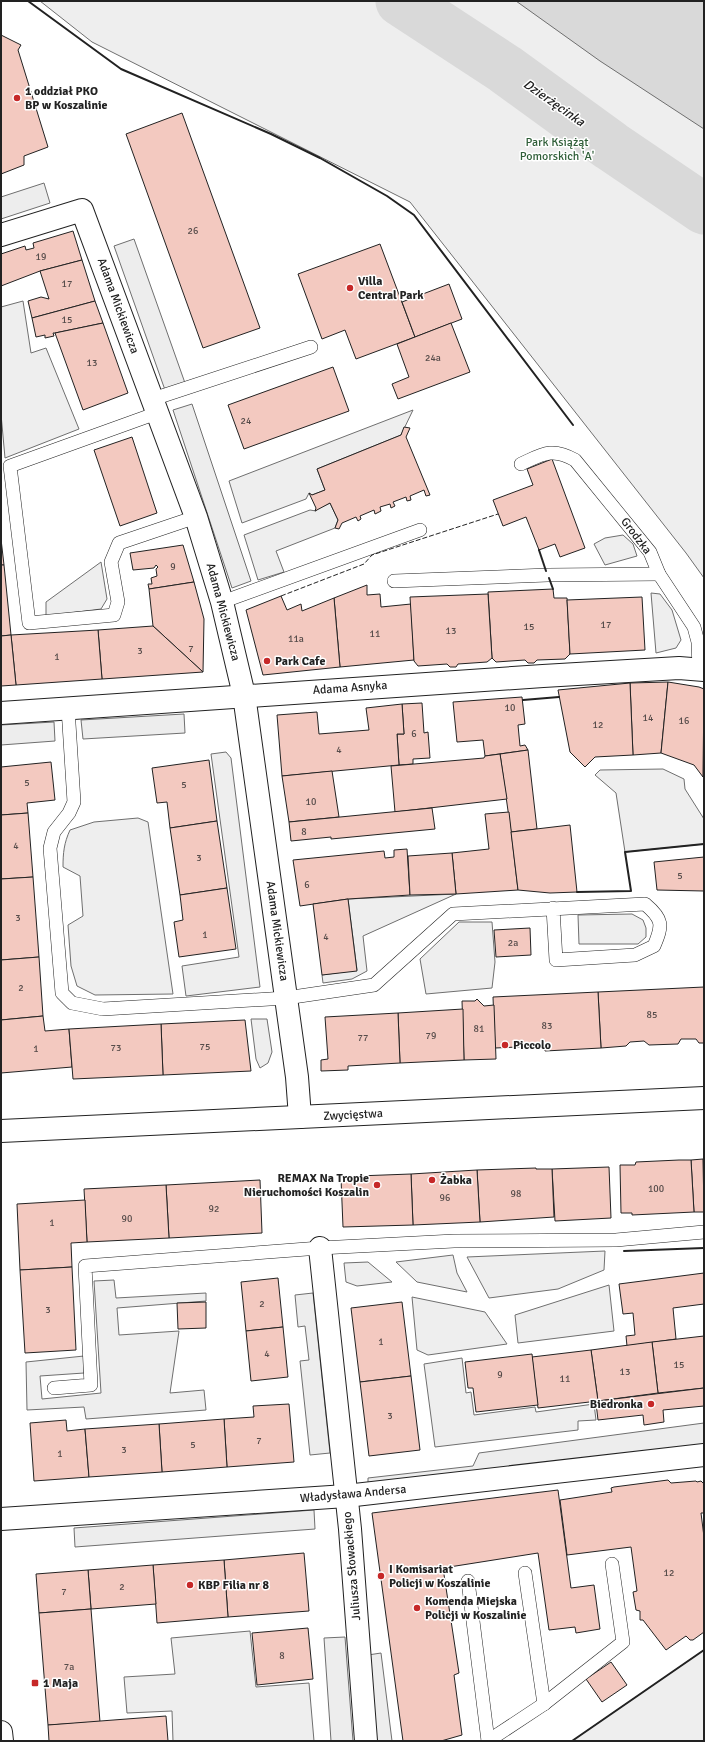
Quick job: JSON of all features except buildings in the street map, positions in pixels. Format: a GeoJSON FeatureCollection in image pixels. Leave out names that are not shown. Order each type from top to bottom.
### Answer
{"type":"FeatureCollection","features":[{"type":"Feature","properties":{"kind":"street","name":"Adama Mickiewicza"},"geometry":{"type":"LineString","coordinates":[[1,236],[82,210],[196,517],[222,602],[244,695],[297,1077],[300,1117]]}},
{"type":"Feature","properties":{"kind":"street","name":"Adama Asnyka"},"geometry":{"type":"LineString","coordinates":[[1,713],[244,695],[671,668],[701,669]]}},
{"type":"Feature","properties":{"kind":"street","name":"Zwycięstwa"},"geometry":{"type":"LineString","coordinates":[[1,1130],[704,1098]]}},
{"type":"Feature","properties":{"kind":"street","name":"Juliusza Słowackiego"},"geometry":{"type":"LineString","coordinates":[[320,1248],[346,1496],[366,1741]]}},
{"type":"Feature","properties":{"kind":"street","name":"Władysława Andersa"},"geometry":{"type":"LineString","coordinates":[[1,1519],[346,1496],[704,1455]]}},
{"type":"Feature","properties":{"kind":"street"},"geometry":{"type":"LineString","coordinates":[[1,1732],[2,1741]]}},
{"type":"Feature","properties":{"kind":"lane"},"geometry":{"type":"LineString","coordinates":[[196,517],[119,543],[111,562],[118,602],[114,615],[29,623],[10,466],[155,406],[311,347]]}},
{"type":"Feature","properties":{"kind":"lane","name":"Grodzka"},"geometry":{"type":"LineString","coordinates":[[521,464],[542,454],[549,453],[562,453],[574,460],[650,552],[659,574],[694,627],[698,642],[701,669]]}},
{"type":"Feature","properties":{"kind":"lane"},"geometry":{"type":"LineString","coordinates":[[222,602],[420,530]]}},
{"type":"Feature","properties":{"kind":"lane"},"geometry":{"type":"LineString","coordinates":[[394,581],[548,575],[659,574]]}},
{"type":"Feature","properties":{"kind":"lane"},"geometry":{"type":"LineString","coordinates":[[68,708],[74,802],[69,813],[54,832],[50,848],[62,993],[72,1003],[103,1009],[286,998],[374,985],[454,914],[553,908],[645,904],[657,914],[661,930],[654,946],[635,955],[556,960],[553,908]]}},
{"type":"Feature","properties":{"kind":"lane"},"geometry":{"type":"LineString","coordinates":[[54,1388],[91,1385],[85,1266],[320,1248],[454,1241],[616,1240],[704,1232]]}},
{"type":"Feature","properties":{"kind":"lane"},"geometry":{"type":"LineString","coordinates":[[468,1581],[488,1741],[544,1704],[623,1642],[612,1564]]}},
{"type":"Feature","properties":{"kind":"lane"},"geometry":{"type":"LineString","coordinates":[[525,1573],[544,1704]]}},
{"type":"Feature","properties":{"kind":"green space","name":"Park Książąt Pomorskich 'A'"},"geometry":{"type":"Polygon","coordinates":[[[40,1],[704,1],[704,578],[686,553],[410,202],[92,42],[40,1]]]}},
{"type":"Feature","properties":{"kind":"green space"},"geometry":{"type":"Polygon","coordinates":[[[23,301],[31,353],[46,348],[79,429],[5,458],[1,414],[1,307],[23,301]]]}},
{"type":"Feature","properties":{"kind":"green space"},"geometry":{"type":"Polygon","coordinates":[[[413,410],[401,435],[317,469],[325,490],[312,495],[309,493],[306,499],[242,523],[229,481],[413,410]]]}},
{"type":"Feature","properties":{"kind":"green space"},"geometry":{"type":"Polygon","coordinates":[[[330,503],[338,520],[335,528],[276,551],[284,572],[258,580],[244,535],[310,510],[316,511],[317,509],[330,503]]]}},
{"type":"Feature","properties":{"kind":"green space"},"geometry":{"type":"Polygon","coordinates":[[[623,535],[633,544],[637,556],[605,565],[594,544],[605,538],[623,535]]]}},
{"type":"Feature","properties":{"kind":"green space"},"geometry":{"type":"Polygon","coordinates":[[[101,562],[107,599],[101,609],[46,616],[46,602],[101,562]]]}},
{"type":"Feature","properties":{"kind":"green space"},"geometry":{"type":"Polygon","coordinates":[[[651,593],[660,594],[672,610],[681,640],[676,648],[656,653],[651,593]]]}},
{"type":"Feature","properties":{"kind":"green space"},"geometry":{"type":"Polygon","coordinates":[[[226,752],[231,758],[260,987],[186,996],[182,966],[239,957],[211,754],[226,752]]]}},
{"type":"Feature","properties":{"kind":"green space"},"geometry":{"type":"Polygon","coordinates":[[[663,769],[684,779],[685,789],[704,819],[704,844],[625,852],[616,793],[595,775],[600,770],[663,769]]]}},
{"type":"Feature","properties":{"kind":"green space"},"geometry":{"type":"Polygon","coordinates":[[[138,818],[148,822],[173,994],[95,995],[77,986],[71,966],[68,925],[83,916],[80,876],[63,867],[65,844],[70,830],[94,822],[138,818]]]}},
{"type":"Feature","properties":{"kind":"green space"},"geometry":{"type":"Polygon","coordinates":[[[456,894],[363,936],[367,971],[352,979],[323,983],[322,975],[357,970],[348,899],[456,894]]]}},
{"type":"Feature","properties":{"kind":"green space"},"geometry":{"type":"Polygon","coordinates":[[[632,914],[643,920],[646,928],[646,937],[638,944],[579,944],[578,915],[632,914]]]}},
{"type":"Feature","properties":{"kind":"green space"},"geometry":{"type":"Polygon","coordinates":[[[459,922],[492,922],[495,962],[492,988],[426,994],[420,959],[459,922]]]}},
{"type":"Feature","properties":{"kind":"green space"},"geometry":{"type":"Polygon","coordinates":[[[251,1019],[267,1019],[272,1052],[268,1063],[260,1068],[256,1059],[251,1019]]]}},
{"type":"Feature","properties":{"kind":"green space"},"geometry":{"type":"Polygon","coordinates":[[[605,1251],[604,1270],[558,1289],[489,1298],[467,1257],[605,1251]]]}},
{"type":"Feature","properties":{"kind":"green space"},"geometry":{"type":"Polygon","coordinates":[[[453,1255],[457,1273],[467,1292],[417,1282],[396,1262],[453,1255]]]}},
{"type":"Feature","properties":{"kind":"green space"},"geometry":{"type":"Polygon","coordinates":[[[368,1262],[392,1282],[357,1286],[346,1282],[344,1263],[368,1262]]]}},
{"type":"Feature","properties":{"kind":"green space"},"geometry":{"type":"Polygon","coordinates":[[[114,1280],[116,1298],[206,1293],[206,1301],[117,1308],[119,1335],[179,1331],[170,1393],[204,1390],[206,1410],[86,1419],[84,1407],[27,1410],[26,1362],[84,1356],[84,1373],[40,1376],[42,1399],[101,1393],[94,1281],[114,1280]]]}},
{"type":"Feature","properties":{"kind":"green space"},"geometry":{"type":"Polygon","coordinates":[[[609,1285],[614,1331],[518,1343],[515,1315],[609,1285]]]}},
{"type":"Feature","properties":{"kind":"green space"},"geometry":{"type":"Polygon","coordinates":[[[412,1297],[485,1312],[507,1344],[428,1355],[417,1350],[412,1297]]]}},
{"type":"Feature","properties":{"kind":"green space"},"geometry":{"type":"Polygon","coordinates":[[[462,1358],[466,1393],[471,1392],[474,1415],[535,1407],[536,1412],[594,1404],[596,1420],[578,1421],[578,1430],[435,1447],[424,1364],[462,1358]]]}},
{"type":"Feature","properties":{"kind":"green space"},"geometry":{"type":"Polygon","coordinates":[[[250,1631],[256,1687],[309,1683],[314,1741],[173,1741],[172,1711],[127,1713],[124,1677],[175,1674],[171,1638],[250,1631]]]}},
{"type":"Feature","properties":{"kind":"green space"},"geometry":{"type":"Polygon","coordinates":[[[704,1650],[704,1741],[572,1741],[704,1650]]]}},
{"type":"Feature","properties":{"kind":"shaded area"},"geometry":{"type":"Polygon","coordinates":[[[516,1],[704,1],[704,129],[600,61],[516,1]]]}},
{"type":"Feature","properties":{"kind":"shaded area"},"geometry":{"type":"Polygon","coordinates":[[[44,183],[50,203],[1,219],[1,197],[44,183]]]}},
{"type":"Feature","properties":{"kind":"shaded area"},"geometry":{"type":"Polygon","coordinates":[[[134,239],[185,383],[165,390],[114,246],[134,239]]]}},
{"type":"Feature","properties":{"kind":"shaded area"},"geometry":{"type":"Polygon","coordinates":[[[192,404],[251,581],[232,588],[173,410],[192,404]]]}},
{"type":"Feature","properties":{"kind":"shaded area"},"geometry":{"type":"Polygon","coordinates":[[[184,714],[185,733],[83,739],[81,720],[184,714]]]}},
{"type":"Feature","properties":{"kind":"shaded area"},"geometry":{"type":"Polygon","coordinates":[[[54,722],[55,741],[1,745],[1,725],[54,722]]]}},
{"type":"Feature","properties":{"kind":"shaded area"},"geometry":{"type":"Polygon","coordinates":[[[313,1293],[330,1453],[310,1455],[300,1361],[309,1360],[305,1326],[298,1327],[295,1295],[313,1293]]]}},
{"type":"Feature","properties":{"kind":"shaded area"},"geometry":{"type":"Polygon","coordinates":[[[704,1423],[704,1446],[368,1487],[368,1478],[473,1466],[479,1453],[704,1423]]]}},
{"type":"Feature","properties":{"kind":"shaded area"},"geometry":{"type":"Polygon","coordinates":[[[314,1510],[315,1529],[75,1547],[74,1528],[314,1510]]]}},
{"type":"Feature","properties":{"kind":"shaded area"},"geometry":{"type":"Polygon","coordinates":[[[345,1637],[353,1741],[331,1741],[324,1638],[345,1637]]]}},
{"type":"Feature","properties":{"kind":"shaded area"},"geometry":{"type":"Polygon","coordinates":[[[381,1653],[392,1741],[376,1741],[368,1655],[381,1653]]]}},
{"type":"Feature","properties":{"kind":"waterway","name":"Dzierżęcinka"},"geometry":{"type":"LineString","coordinates":[[401,1],[505,69],[611,146],[704,209]]}},
{"type":"Feature","properties":{"kind":"fence"},"geometry":{"type":"LineString","coordinates":[[281,596],[364,564],[372,555],[498,514]]}},
{"type":"Feature","properties":{"kind":"wall"},"geometry":{"type":"LineString","coordinates":[[28,1],[121,69],[271,134],[320,158],[387,196],[414,215],[573,425]]}},
{"type":"Feature","properties":{"kind":"wall"},"geometry":{"type":"LineString","coordinates":[[539,550],[546,571]]}},
{"type":"Feature","properties":{"kind":"wall"},"geometry":{"type":"LineString","coordinates":[[549,578],[553,589]]}},
{"type":"Feature","properties":{"kind":"wall"},"geometry":{"type":"LineString","coordinates":[[523,700],[559,697]]}},
{"type":"Feature","properties":{"kind":"wall"},"geometry":{"type":"LineString","coordinates":[[577,892],[631,891],[625,852],[704,844]]}},
{"type":"Feature","properties":{"kind":"wall"},"geometry":{"type":"LineString","coordinates":[[624,1251],[704,1248]]}},
{"type":"Feature","properties":{"kind":"wall"},"geometry":{"type":"LineString","coordinates":[[572,1741],[704,1650]]}},
{"type":"Feature","properties":{"kind":"place","name":"1 oddział PKO BP w Koszalinie"},"geometry":{"type":"Point","coordinates":[17,98]}},
{"type":"Feature","properties":{"kind":"place","name":"Villa Central Park"},"geometry":{"type":"Point","coordinates":[350,288]}},
{"type":"Feature","properties":{"kind":"place","name":"Park Cafe"},"geometry":{"type":"Point","coordinates":[267,661]}},
{"type":"Feature","properties":{"kind":"place","name":"Piccolo"},"geometry":{"type":"Point","coordinates":[505,1045]}},
{"type":"Feature","properties":{"kind":"place","name":"Żabka"},"geometry":{"type":"Point","coordinates":[432,1180]}},
{"type":"Feature","properties":{"kind":"place","name":"REMAX Na Tropie Nieruchomości Koszalin"},"geometry":{"type":"Point","coordinates":[377,1185]}},
{"type":"Feature","properties":{"kind":"place","name":"Biedronka"},"geometry":{"type":"Point","coordinates":[651,1404]}},
{"type":"Feature","properties":{"kind":"place","name":"I Komisariat Policji w Koszalinie"},"geometry":{"type":"Point","coordinates":[381,1576]}},
{"type":"Feature","properties":{"kind":"place","name":"KBP Filia nr 8"},"geometry":{"type":"Point","coordinates":[190,1585]}},
{"type":"Feature","properties":{"kind":"place","name":"Komenda Miejska Policji w Koszalinie"},"geometry":{"type":"Point","coordinates":[417,1608]}},
{"type":"Feature","properties":{"kind":"place","name":"1 Maja"},"geometry":{"type":"Point","coordinates":[35,1683]}}]}
